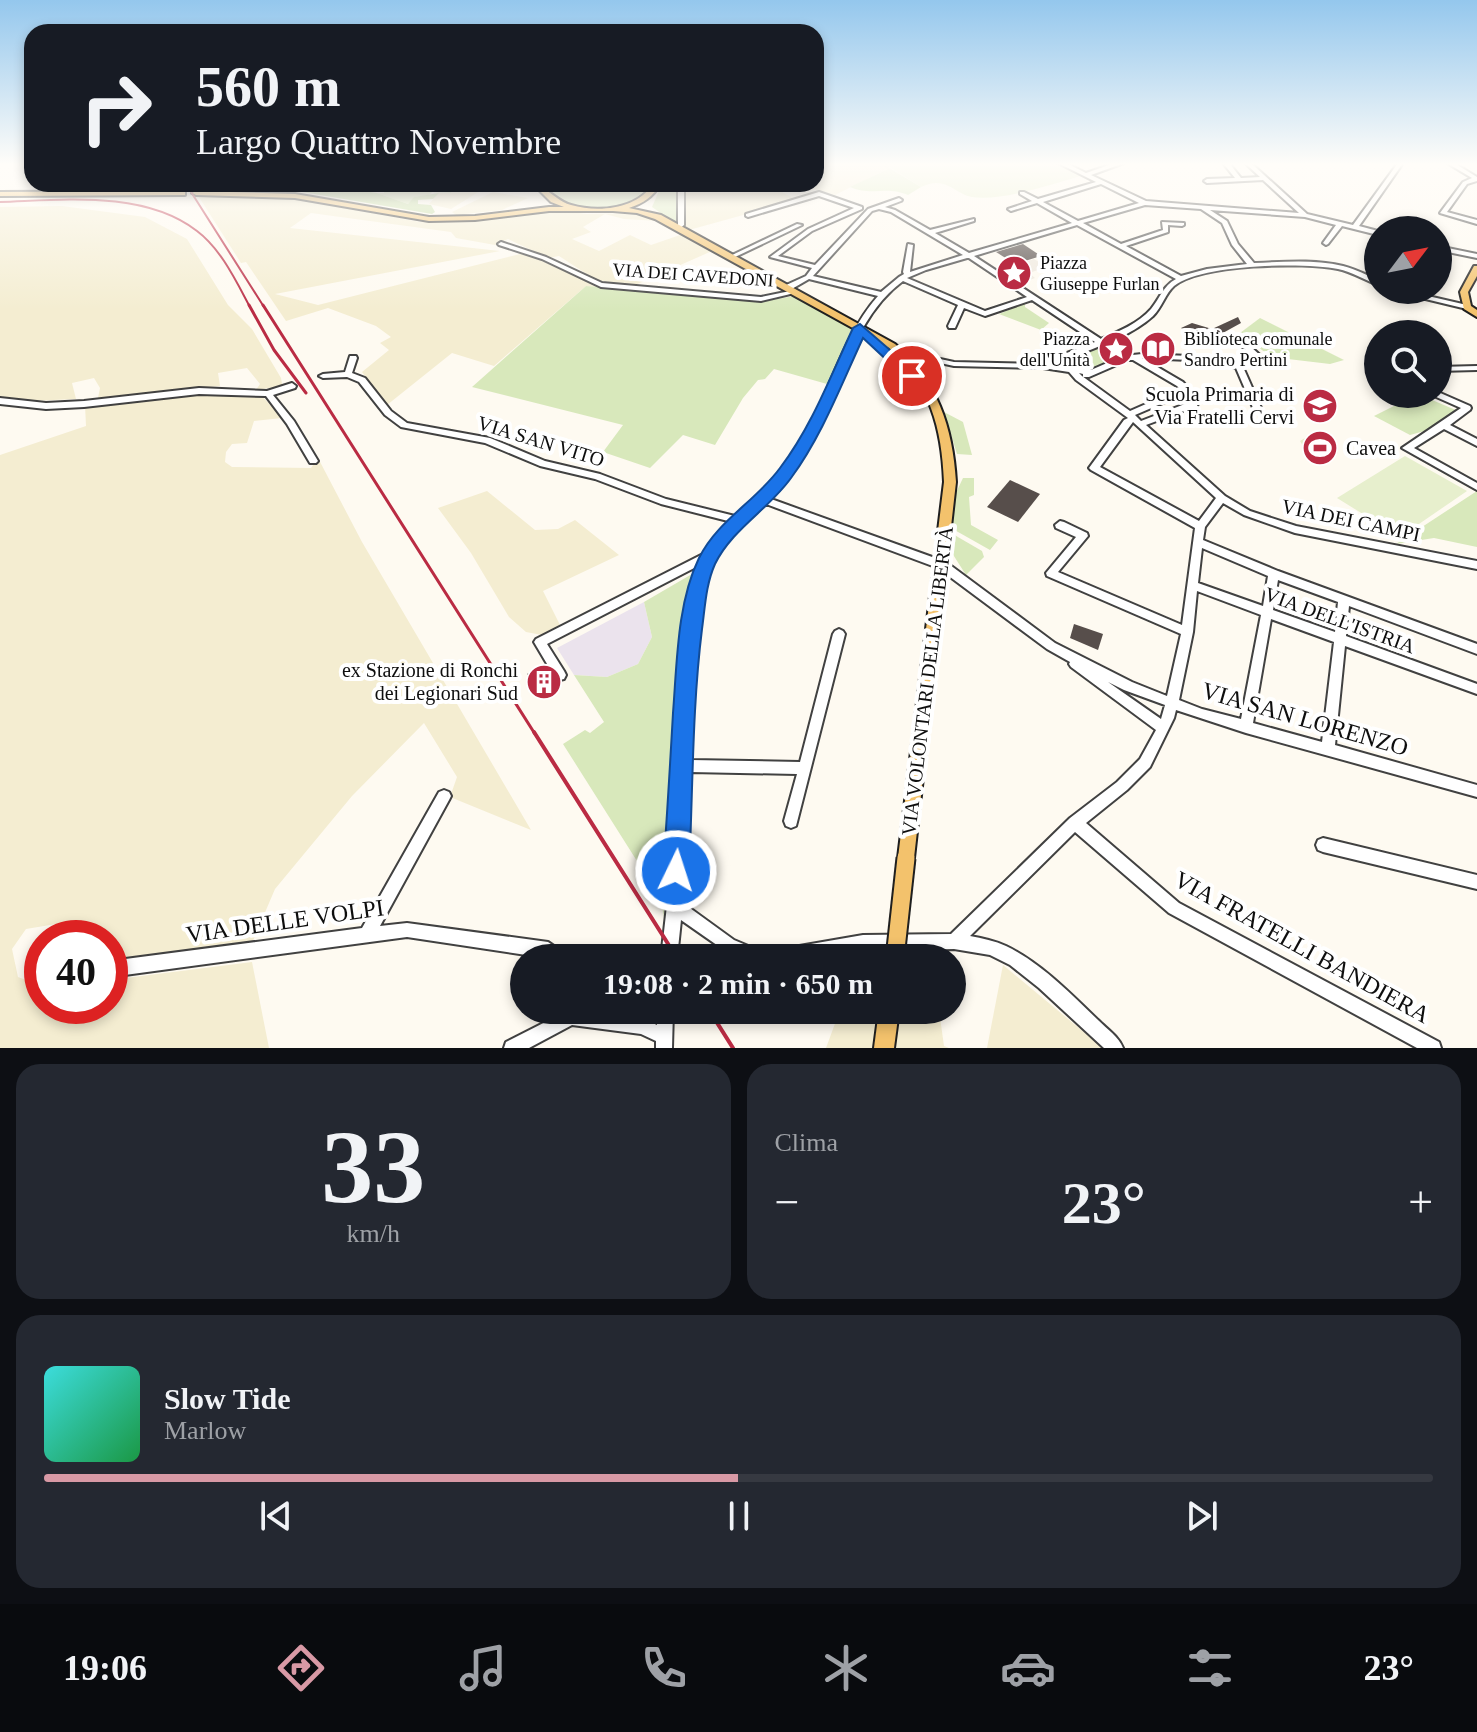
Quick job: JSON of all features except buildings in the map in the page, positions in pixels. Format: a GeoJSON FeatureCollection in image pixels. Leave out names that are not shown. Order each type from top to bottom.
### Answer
{"type":"FeatureCollection","features":[{"type":"Feature","properties":{"kind":"main road"},"geometry":{"type":"LineString","coordinates":[[388,212],[429,219],[524,212]]}},
{"type":"Feature","properties":{"kind":"main road"},"geometry":{"type":"LineString","coordinates":[[498,215],[504,212]]}},
{"type":"Feature","properties":{"kind":"main road"},"geometry":{"type":"LineString","coordinates":[[641,212],[675,226],[901,353],[935,405]]}},
{"type":"Feature","properties":{"kind":"main road"},"geometry":{"type":"LineString","coordinates":[[654,212],[658,217]]}},
{"type":"Feature","properties":{"kind":"main road"},"geometry":{"type":"LineString","coordinates":[[1476,271],[1466,287],[1467,307],[1477,314]]}},
{"type":"Feature","properties":{"kind":"main road"},"geometry":{"type":"LineString","coordinates":[[860,328],[912,376],[935,405]]}},
{"type":"Feature","properties":{"kind":"main road","name":"VIA VOLONTARI DELLA LIBERTÀ"},"geometry":{"type":"LineString","coordinates":[[897,944],[942,565],[950,460],[947,432],[935,405]]}},
{"type":"Feature","properties":{"kind":"main road"},"geometry":{"type":"LineString","coordinates":[[884,1048],[887,1024]]}},
{"type":"Feature","properties":{"kind":"street"},"geometry":{"type":"LineString","coordinates":[[675,226],[681,225],[681,212]]}},
{"type":"Feature","properties":{"kind":"street"},"geometry":{"type":"LineString","coordinates":[[748,215],[758,212]]}},
{"type":"Feature","properties":{"kind":"street"},"geometry":{"type":"LineString","coordinates":[[816,267],[773,257],[810,230],[847,212]]}},
{"type":"Feature","properties":{"kind":"street"},"geometry":{"type":"LineString","coordinates":[[868,212],[808,277],[883,295]]}},
{"type":"Feature","properties":{"kind":"street"},"geometry":{"type":"LineString","coordinates":[[894,212],[971,257],[1028,300],[1100,342]]}},
{"type":"Feature","properties":{"kind":"street"},"geometry":{"type":"LineString","coordinates":[[1058,212],[1181,279]]}},
{"type":"Feature","properties":{"kind":"street"},"geometry":{"type":"LineString","coordinates":[[670,944],[684,766],[687,661],[699,579],[709,556],[738,520],[765,500],[814,429],[860,328],[883,295],[904,276],[1115,212]]}},
{"type":"Feature","properties":{"kind":"street"},"geometry":{"type":"LineString","coordinates":[[1210,212],[1225,222],[1235,245],[1252,265]]}},
{"type":"Feature","properties":{"kind":"street"},"geometry":{"type":"LineString","coordinates":[[1265,212],[1305,215],[1364,229]]}},
{"type":"Feature","properties":{"kind":"street"},"geometry":{"type":"LineString","coordinates":[[1301,212],[1305,215]]}},
{"type":"Feature","properties":{"kind":"street"},"geometry":{"type":"LineString","coordinates":[[1355,227],[1365,212]]}},
{"type":"Feature","properties":{"kind":"street"},"geometry":{"type":"LineString","coordinates":[[1444,212],[1477,222]]}},
{"type":"Feature","properties":{"kind":"street"},"geometry":{"type":"LineString","coordinates":[[928,233],[972,220]]}},
{"type":"Feature","properties":{"kind":"street"},"geometry":{"type":"LineString","coordinates":[[1120,246],[1166,231],[1164,223],[1182,224]]}},
{"type":"Feature","properties":{"kind":"street"},"geometry":{"type":"LineString","coordinates":[[1326,243],[1341,223]]}},
{"type":"Feature","properties":{"kind":"street"},"geometry":{"type":"LineString","coordinates":[[731,257],[799,225]]}},
{"type":"Feature","properties":{"kind":"street","name":"VIA DEI CAVEDONI"},"geometry":{"type":"LineString","coordinates":[[501,244],[544,258],[601,285],[761,299],[791,290],[808,277]]}},
{"type":"Feature","properties":{"kind":"street"},"geometry":{"type":"LineString","coordinates":[[904,276],[910,245]]}},
{"type":"Feature","properties":{"kind":"street"},"geometry":{"type":"LineString","coordinates":[[1452,251],[1477,256]]}},
{"type":"Feature","properties":{"kind":"street"},"geometry":{"type":"LineString","coordinates":[[1134,357],[1186,390],[1194,404],[1152,422],[1135,417],[1075,375],[1065,362],[1067,356],[1150,315],[1167,288],[1181,279],[1252,265],[1335,267],[1364,278]]}},
{"type":"Feature","properties":{"kind":"street"},"geometry":{"type":"LineString","coordinates":[[904,276],[962,305],[988,314],[1028,300]]}},
{"type":"Feature","properties":{"kind":"street"},"geometry":{"type":"LineString","coordinates":[[1452,304],[1467,307]]}},
{"type":"Feature","properties":{"kind":"street"},"geometry":{"type":"LineString","coordinates":[[952,326],[962,305]]}},
{"type":"Feature","properties":{"kind":"street"},"geometry":{"type":"LineString","coordinates":[[873,338],[901,353],[937,361],[987,366],[1043,366],[1075,375],[1134,357],[1206,358],[1239,366],[1258,357],[1235,337]]}},
{"type":"Feature","properties":{"kind":"street"},"geometry":{"type":"LineString","coordinates":[[323,376],[348,374],[353,358]]}},
{"type":"Feature","properties":{"kind":"street"},"geometry":{"type":"LineString","coordinates":[[917,374],[920,365],[937,361]]}},
{"type":"Feature","properties":{"kind":"street"},"geometry":{"type":"LineString","coordinates":[[1239,366],[1258,410]]}},
{"type":"Feature","properties":{"kind":"street"},"geometry":{"type":"LineString","coordinates":[[1452,369],[1477,368]]}},
{"type":"Feature","properties":{"kind":"street","name":"VIA SAN VITO"},"geometry":{"type":"LineString","coordinates":[[348,374],[362,380],[388,413],[404,425],[487,440],[543,464],[597,476],[664,502],[738,520]]}},
{"type":"Feature","properties":{"kind":"street"},"geometry":{"type":"LineString","coordinates":[[0,401],[46,406],[199,391],[268,394],[292,386]]}},
{"type":"Feature","properties":{"kind":"street"},"geometry":{"type":"LineString","coordinates":[[1186,390],[1127,422],[1094,468],[1200,526]]}},
{"type":"Feature","properties":{"kind":"street"},"geometry":{"type":"LineString","coordinates":[[268,394],[291,423],[313,461]]}},
{"type":"Feature","properties":{"kind":"street"},"geometry":{"type":"LineString","coordinates":[[1452,401],[1477,413]]}},
{"type":"Feature","properties":{"kind":"street"},"geometry":{"type":"LineString","coordinates":[[1467,408],[1407,448],[1477,487]]}},
{"type":"Feature","properties":{"kind":"street","name":"VIA DEI CAMPI"},"geometry":{"type":"LineString","coordinates":[[1135,417],[1222,498],[1247,513],[1295,529],[1477,565]]}},
{"type":"Feature","properties":{"kind":"street"},"geometry":{"type":"LineString","coordinates":[[1444,425],[1477,443]]}},
{"type":"Feature","properties":{"kind":"street"},"geometry":{"type":"LineString","coordinates":[[954,941],[1075,823],[1122,786],[1145,763],[1172,702],[1187,632],[1200,526],[1214,504],[1222,498]]}},
{"type":"Feature","properties":{"kind":"street","name":"VIA SAN LORENZO"},"geometry":{"type":"LineString","coordinates":[[765,500],[942,565],[1051,646],[1117,687],[1163,728]]}},
{"type":"Feature","properties":{"kind":"street"},"geometry":{"type":"LineString","coordinates":[[1060,525],[1083,536],[1051,573],[1187,632]]}},
{"type":"Feature","properties":{"kind":"street"},"geometry":{"type":"LineString","coordinates":[[1198,542],[1274,574],[1477,649]]}},
{"type":"Feature","properties":{"kind":"street"},"geometry":{"type":"LineString","coordinates":[[560,675],[540,642],[709,556]]}},
{"type":"Feature","properties":{"kind":"street"},"geometry":{"type":"LineString","coordinates":[[1246,727],[1274,574]]}},
{"type":"Feature","properties":{"kind":"street","name":"VIA DELL'ISTRIA"},"geometry":{"type":"LineString","coordinates":[[1192,585],[1477,689]]}},
{"type":"Feature","properties":{"kind":"street"},"geometry":{"type":"LineString","coordinates":[[1328,748],[1344,600]]}},
{"type":"Feature","properties":{"kind":"street"},"geometry":{"type":"LineString","coordinates":[[791,821],[839,634]]}},
{"type":"Feature","properties":{"kind":"street","name":"VIA SAN LORENZO"},"geometry":{"type":"LineString","coordinates":[[1117,687],[1246,727],[1477,791]]}},
{"type":"Feature","properties":{"kind":"street"},"geometry":{"type":"LineString","coordinates":[[684,766],[804,768]]}},
{"type":"Feature","properties":{"kind":"street"},"geometry":{"type":"LineString","coordinates":[[368,933],[444,796]]}},
{"type":"Feature","properties":{"kind":"street","name":"VIA FRATELLI BANDIERA"},"geometry":{"type":"LineString","coordinates":[[1075,823],[1174,908],[1433,1048]]}},
{"type":"Feature","properties":{"kind":"street"},"geometry":{"type":"LineString","coordinates":[[1323,845],[1477,882]]}},
{"type":"Feature","properties":{"kind":"street"},"geometry":{"type":"LineString","coordinates":[[674,906],[729,945],[752,956],[782,957],[863,943],[954,941],[978,944],[1004,953],[1055,993],[1115,1048]]}},
{"type":"Feature","properties":{"kind":"street","name":"VIA DELLE VOLPI"},"geometry":{"type":"LineString","coordinates":[[128,966],[407,930],[510,945]]}},
{"type":"Feature","properties":{"kind":"street"},"geometry":{"type":"LineString","coordinates":[[512,1048],[552,1024]]}},
{"type":"Feature","properties":{"kind":"street"},"geometry":{"type":"LineString","coordinates":[[630,1024],[641,1026],[664,1042]]}},
{"type":"Feature","properties":{"kind":"shaded area"},"geometry":{"type":"Polygon","coordinates":[[[0,212],[107,212],[145,217],[187,239],[228,305],[252,329],[282,384],[290,385],[256,390],[260,384],[247,368],[218,373],[220,386],[98,398],[100,388],[94,378],[72,383],[76,399],[30,401],[0,398],[0,212]]]}},
{"type":"Feature","properties":{"kind":"shaded area"},"geometry":{"type":"Polygon","coordinates":[[[208,212],[366,212],[420,222],[466,221],[542,212],[637,213],[659,221],[624,219],[605,214],[583,227],[591,232],[572,239],[599,251],[630,235],[651,245],[683,234],[712,251],[633,286],[596,280],[559,256],[548,258],[508,239],[495,245],[456,238],[451,232],[311,213],[290,228],[500,251],[275,294],[318,305],[524,253],[602,288],[586,286],[494,366],[452,353],[387,405],[362,372],[389,350],[380,343],[391,337],[376,326],[328,308],[286,321],[246,262],[241,263],[208,212]]]}},
{"type":"Feature","properties":{"kind":"shaded area"},"geometry":{"type":"Polygon","coordinates":[[[452,212],[484,212],[456,215],[452,212]]]}},
{"type":"Feature","properties":{"kind":"shaded area"},"geometry":{"type":"Polygon","coordinates":[[[685,212],[754,212],[689,230],[685,226],[685,212]]]}},
{"type":"Feature","properties":{"kind":"shaded area","name":"Piazza Giuseppe Furlan"},"geometry":{"type":"Polygon","coordinates":[[[1034,259],[1047,267],[1029,273],[1035,278],[1016,285],[995,272],[1034,259]]]}},
{"type":"Feature","properties":{"kind":"shaded area"},"geometry":{"type":"Polygon","coordinates":[[[237,392],[262,396],[282,418],[254,421],[247,443],[232,444],[226,452],[225,462],[232,467],[311,468],[318,458],[362,542],[531,830],[450,797],[457,777],[424,723],[352,796],[275,889],[252,943],[128,957],[128,920],[24,920],[24,932],[12,949],[18,977],[24,979],[24,1024],[128,1024],[128,978],[252,962],[269,1048],[0,1048],[0,455],[86,426],[85,405],[194,393],[237,392]]]}},
{"type":"Feature","properties":{"kind":"shaded area"},"geometry":{"type":"Polygon","coordinates":[[[487,491],[535,530],[558,529],[575,520],[619,555],[543,591],[560,625],[542,635],[526,632],[509,617],[471,553],[438,508],[487,491]]]}},
{"type":"Feature","properties":{"kind":"shaded area"},"geometry":{"type":"Polygon","coordinates":[[[644,602],[652,637],[638,664],[607,677],[574,675],[557,648],[644,602]]]}},
{"type":"Feature","properties":{"kind":"shaded area"},"geometry":{"type":"Polygon","coordinates":[[[1003,965],[1103,1048],[987,1048],[1003,965]]]}},
{"type":"Feature","properties":{"kind":"shaded area"},"geometry":{"type":"Polygon","coordinates":[[[835,1024],[941,1024],[944,1046],[949,1048],[826,1048],[835,1024]]]}},
{"type":"Feature","properties":{"kind":"green space"},"geometry":{"type":"Polygon","coordinates":[[[659,212],[678,212],[677,224],[659,212]]]}},
{"type":"Feature","properties":{"kind":"green space"},"geometry":{"type":"Polygon","coordinates":[[[586,286],[765,301],[795,296],[854,328],[827,384],[774,369],[765,379],[758,380],[743,398],[715,445],[683,435],[650,468],[603,452],[623,425],[472,387],[586,286]]]}},
{"type":"Feature","properties":{"kind":"green space"},"geometry":{"type":"Polygon","coordinates":[[[1025,303],[1025,307],[1049,323],[1041,330],[999,314],[1025,303]]]}},
{"type":"Feature","properties":{"kind":"green space"},"geometry":{"type":"Polygon","coordinates":[[[1260,318],[1344,360],[1330,364],[1271,357],[1240,333],[1260,318]]]}},
{"type":"Feature","properties":{"kind":"green space"},"geometry":{"type":"Polygon","coordinates":[[[1101,346],[1121,356],[1086,370],[1070,365],[1069,359],[1101,346]]]}},
{"type":"Feature","properties":{"kind":"green space"},"geometry":{"type":"Polygon","coordinates":[[[1390,408],[1451,408],[1458,411],[1428,430],[1410,435],[1374,416],[1390,408]]]}},
{"type":"Feature","properties":{"kind":"green space"},"geometry":{"type":"Polygon","coordinates":[[[944,412],[963,422],[972,455],[957,454],[944,412]]]}},
{"type":"Feature","properties":{"kind":"green space","name":"Cavea"},"geometry":{"type":"Polygon","coordinates":[[[1310,435],[1336,446],[1336,456],[1320,456],[1306,449],[1300,441],[1310,435]]]}},
{"type":"Feature","properties":{"kind":"green space"},"geometry":{"type":"Polygon","coordinates":[[[1405,456],[1467,491],[1400,537],[1337,498],[1405,456]]]}},
{"type":"Feature","properties":{"kind":"green space"},"geometry":{"type":"Polygon","coordinates":[[[963,478],[974,478],[974,495],[969,497],[971,525],[998,540],[990,550],[951,528],[953,499],[963,478]]]}},
{"type":"Feature","properties":{"kind":"green space"},"geometry":{"type":"Polygon","coordinates":[[[1477,491],[1477,547],[1434,538],[1396,544],[1477,491]]]}},
{"type":"Feature","properties":{"kind":"green space"},"geometry":{"type":"Polygon","coordinates":[[[951,533],[982,551],[984,557],[966,575],[952,553],[951,533]]]}},
{"type":"Feature","properties":{"kind":"green space"},"geometry":{"type":"Polygon","coordinates":[[[692,574],[664,918],[661,899],[563,744],[585,730],[590,733],[604,722],[574,675],[607,677],[638,664],[652,637],[644,602],[692,574]]]}},
{"type":"Feature","properties":{"kind":"railway"},"geometry":{"type":"LineString","coordinates":[[160,212],[176,218],[206,238],[227,266],[250,307]]}},
{"type":"Feature","properties":{"kind":"railway"},"geometry":{"type":"LineString","coordinates":[[204,212],[264,307]]}},
{"type":"Feature","properties":{"kind":"railway"},"geometry":{"type":"LineString","coordinates":[[249,305],[274,350],[306,393]]}},
{"type":"Feature","properties":{"kind":"railway"},"geometry":{"type":"LineString","coordinates":[[263,305],[535,734]]}},
{"type":"Feature","properties":{"kind":"railway"},"geometry":{"type":"LineString","coordinates":[[534,732],[668,944]]}},
{"type":"Feature","properties":{"kind":"railway"},"geometry":{"type":"LineString","coordinates":[[718,1024],[733,1048]]}},
{"type":"Feature","properties":{"kind":"place","name":"Piazza Giuseppe Furlan"},"geometry":{"type":"Point","coordinates":[1014,273]}},
{"type":"Feature","properties":{"kind":"place","name":"Piazza dell'Unità"},"geometry":{"type":"Point","coordinates":[1116,349]}},
{"type":"Feature","properties":{"kind":"place","name":"Biblioteca comunale Sandro Pertini"},"geometry":{"type":"Point","coordinates":[1158,349]}},
{"type":"Feature","properties":{"kind":"place","name":"Scuola Primaria di Via Fratelli Cervi"},"geometry":{"type":"Point","coordinates":[1320,406]}},
{"type":"Feature","properties":{"kind":"place","name":"Cavea"},"geometry":{"type":"Point","coordinates":[1320,448]}},
{"type":"Feature","properties":{"kind":"place","name":"ex Stazione di Ronchi dei Legionari Sud"},"geometry":{"type":"Point","coordinates":[544,682]}},
{"type":"Feature","properties":{"kind":"route"},"geometry":{"type":"LineString","coordinates":[[676,871],[684,766],[687,661],[699,579],[709,556],[738,520],[765,500],[787,471],[814,429],[860,328],[912,376]]}}]}
